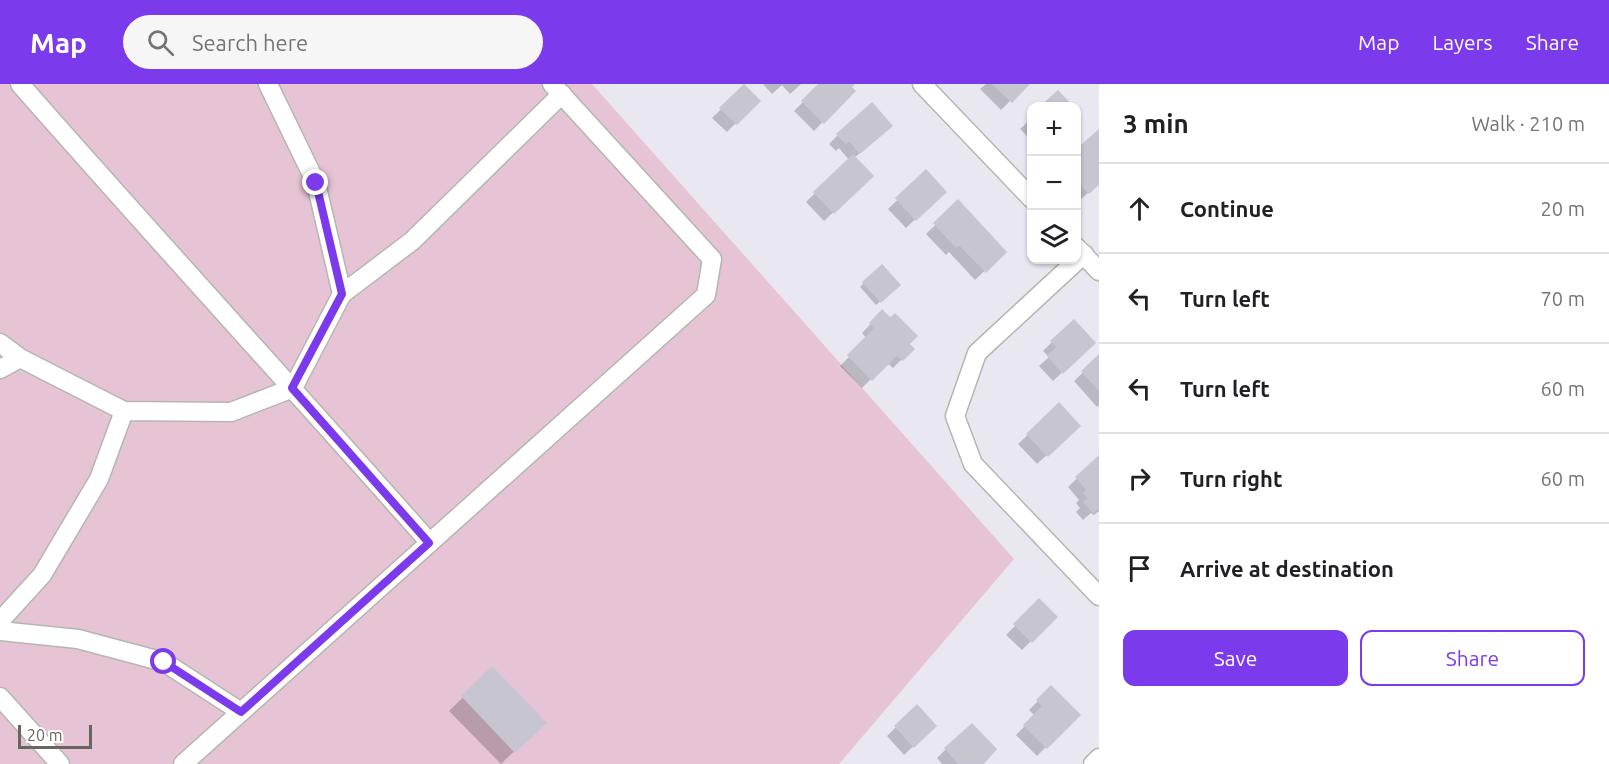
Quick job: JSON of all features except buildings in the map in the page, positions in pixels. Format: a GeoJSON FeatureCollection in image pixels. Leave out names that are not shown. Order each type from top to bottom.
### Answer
{"type":"FeatureCollection","features":[{"type":"Feature","properties":{"kind":"street"},"geometry":{"type":"LineString","coordinates":[[20,84],[217,308],[292,388],[429,543]]}},
{"type":"Feature","properties":{"kind":"street"},"geometry":{"type":"LineString","coordinates":[[268,84],[316,183],[342,294]]}},
{"type":"Feature","properties":{"kind":"street"},"geometry":{"type":"LineString","coordinates":[[922,84],[1027,194]]}},
{"type":"Feature","properties":{"kind":"street"},"geometry":{"type":"LineString","coordinates":[[0,343],[20,358],[124,411],[231,412],[292,388],[342,294],[412,241],[557,89],[712,259],[706,296],[183,764]]}},
{"type":"Feature","properties":{"kind":"street"},"geometry":{"type":"LineString","coordinates":[[1081,251],[1099,271]]}},
{"type":"Feature","properties":{"kind":"street"},"geometry":{"type":"LineString","coordinates":[[1066,264],[977,353],[955,416],[974,464],[1099,596]]}},
{"type":"Feature","properties":{"kind":"street"},"geometry":{"type":"LineString","coordinates":[[0,369],[20,358]]}},
{"type":"Feature","properties":{"kind":"street"},"geometry":{"type":"LineString","coordinates":[[0,621],[42,574],[99,479],[124,411]]}},
{"type":"Feature","properties":{"kind":"street"},"geometry":{"type":"LineString","coordinates":[[0,630],[78,639],[164,662],[241,712]]}},
{"type":"Feature","properties":{"kind":"street"},"geometry":{"type":"LineString","coordinates":[[0,697],[60,764]]}},
{"type":"Feature","properties":{"kind":"street"},"geometry":{"type":"LineString","coordinates":[[1093,764],[1099,758]]}},
{"type":"Feature","properties":{"kind":"shaded area"},"geometry":{"type":"Polygon","coordinates":[[[0,84],[592,84],[1014,559],[839,764],[0,764],[0,84]]]}},
{"type":"Feature","properties":{"kind":"route"},"geometry":{"type":"LineString","coordinates":[[164,662],[241,712],[429,543],[292,388],[342,294],[316,183]]}}]}
